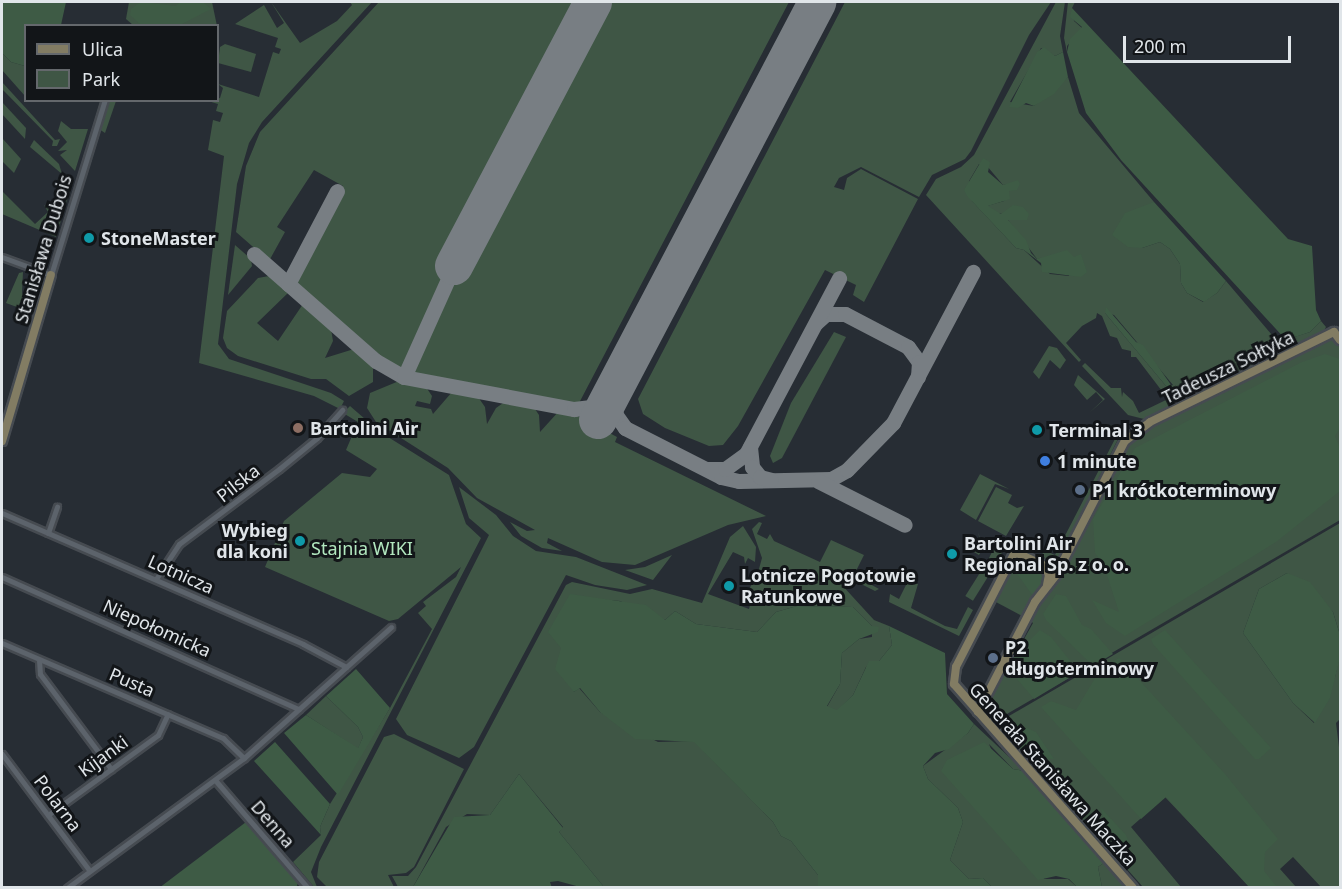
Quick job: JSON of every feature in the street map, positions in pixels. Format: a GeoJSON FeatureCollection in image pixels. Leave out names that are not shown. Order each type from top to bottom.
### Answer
{"type":"FeatureCollection","features":[{"type":"Feature","properties":{"kind":"street","name":"Stanisława Dubois"},"geometry":{"type":"LineString","coordinates":[[2,441],[104,102]]}},
{"type":"Feature","properties":{"kind":"street"},"geometry":{"type":"LineString","coordinates":[[2,257],[51,275]]}},
{"type":"Feature","properties":{"kind":"street"},"geometry":{"type":"LineString","coordinates":[[1337,330],[1341,340]]}},
{"type":"Feature","properties":{"kind":"street","name":"Tadeusza Sołtyka"},"geometry":{"type":"LineString","coordinates":[[978,712],[1062,560],[1118,451],[1136,431],[1337,330]]}},
{"type":"Feature","properties":{"kind":"street","name":"Pilska"},"geometry":{"type":"LineString","coordinates":[[156,579],[179,544],[317,438],[342,410]]}},
{"type":"Feature","properties":{"kind":"street"},"geometry":{"type":"LineString","coordinates":[[48,533],[57,507]]}},
{"type":"Feature","properties":{"kind":"street","name":"Lotnicza"},"geometry":{"type":"LineString","coordinates":[[2,513],[303,644],[346,667]]}},
{"type":"Feature","properties":{"kind":"street","name":"Generała Stanisława Maczka"},"geometry":{"type":"LineString","coordinates":[[1046,568],[1017,551],[954,672],[956,687],[1134,888]]}},
{"type":"Feature","properties":{"kind":"street"},"geometry":{"type":"LineString","coordinates":[[1047,585],[1046,568],[1062,560]]}},
{"type":"Feature","properties":{"kind":"street","name":"Niepołomicka"},"geometry":{"type":"LineString","coordinates":[[2,577],[299,709]]}},
{"type":"Feature","properties":{"kind":"street"},"geometry":{"type":"LineString","coordinates":[[67,888],[244,758],[391,627]]}},
{"type":"Feature","properties":{"kind":"street","name":"Pusta"},"geometry":{"type":"LineString","coordinates":[[2,643],[223,738],[244,758]]}},
{"type":"Feature","properties":{"kind":"street"},"geometry":{"type":"LineString","coordinates":[[39,660],[39,674],[111,769]]}},
{"type":"Feature","properties":{"kind":"street","name":"Kijanki"},"geometry":{"type":"LineString","coordinates":[[48,815],[158,735],[168,714]]}},
{"type":"Feature","properties":{"kind":"street","name":"Polarna"},"geometry":{"type":"LineString","coordinates":[[2,754],[90,871]]}},
{"type":"Feature","properties":{"kind":"street","name":"Denna"},"geometry":{"type":"LineString","coordinates":[[215,780],[308,888]]}},
{"type":"Feature","properties":{"kind":"street"},"geometry":{"type":"LineString","coordinates":[[76,881],[80,888]]}},
{"type":"Feature","properties":{"kind":"green space"},"geometry":{"type":"Polygon","coordinates":[[[2,2],[66,2],[61,24],[24,24],[24,66],[11,62],[2,53],[2,2]]]}},
{"type":"Feature","properties":{"kind":"green space"},"geometry":{"type":"Polygon","coordinates":[[[129,2],[212,2],[217,24],[132,24],[126,19],[129,2]]]}},
{"type":"Feature","properties":{"kind":"green space"},"geometry":{"type":"Polygon","coordinates":[[[141,2],[176,6],[180,2],[203,2],[211,9],[182,24],[140,24],[130,15],[131,9],[141,2]]]}},
{"type":"Feature","properties":{"kind":"green space"},"geometry":{"type":"Polygon","coordinates":[[[271,2],[300,43],[337,21],[352,5],[350,2],[372,2],[262,122],[249,143],[237,184],[218,344],[229,359],[331,393],[344,401],[340,409],[314,396],[199,363],[224,156],[208,150],[213,120],[220,122],[223,113],[216,111],[218,104],[211,102],[219,102],[223,88],[219,84],[259,97],[273,52],[279,54],[281,49],[275,47],[278,38],[235,24],[264,5],[277,28],[284,23],[271,2]]]}},
{"type":"Feature","properties":{"kind":"green space"},"geometry":{"type":"Polygon","coordinates":[[[379,2],[789,2],[578,405],[398,370],[293,283],[343,186],[314,170],[277,227],[285,232],[269,261],[236,232],[246,166],[260,132],[379,2]]]}},
{"type":"Feature","properties":{"kind":"green space"},"geometry":{"type":"Polygon","coordinates":[[[845,2],[1051,2],[1029,35],[965,159],[932,175],[919,197],[861,167],[839,178],[834,187],[844,190],[847,178],[861,169],[918,199],[864,302],[853,295],[856,285],[825,270],[738,426],[723,445],[709,446],[665,428],[643,414],[638,399],[845,2]]]}},
{"type":"Feature","properties":{"kind":"green space"},"geometry":{"type":"Polygon","coordinates":[[[1056,2],[1065,2],[1060,36],[1063,52],[1055,56],[1041,48],[1010,102],[1034,106],[1068,77],[1079,113],[1154,202],[1142,248],[1160,242],[1170,249],[1180,264],[1181,283],[1187,293],[1203,302],[1217,293],[1226,281],[1283,348],[1281,353],[1144,419],[1128,415],[1082,366],[1085,363],[1111,388],[1121,388],[1122,397],[1123,392],[1133,401],[1139,413],[1168,399],[1136,357],[1131,357],[1131,351],[1122,349],[1117,338],[1110,336],[1102,316],[1097,313],[1096,318],[1082,326],[1066,343],[1081,360],[1079,362],[926,195],[936,179],[961,167],[974,155],[1056,2]],[[979,164],[969,181],[972,201],[1016,248],[1024,250],[1050,274],[1069,276],[1074,257],[1037,259],[1008,220],[1027,220],[994,212],[987,206],[1004,201],[1010,184],[1003,185],[987,166],[979,164]],[[1105,313],[1166,386],[1173,385],[1114,315],[1105,313]]]}},
{"type":"Feature","properties":{"kind":"green space"},"geometry":{"type":"Polygon","coordinates":[[[1068,2],[1075,2],[1072,8],[1074,21],[1082,28],[1067,46],[1067,52],[1064,38],[1068,2]]]}},
{"type":"Feature","properties":{"kind":"green space"},"geometry":{"type":"Polygon","coordinates":[[[1072,8],[1288,239],[1312,246],[1316,310],[1321,321],[1310,332],[1286,340],[1121,160],[1086,113],[1067,52],[1070,39],[1082,27],[1070,17],[1072,8]]]}},
{"type":"Feature","properties":{"kind":"green space"},"geometry":{"type":"Polygon","coordinates":[[[225,44],[256,54],[251,72],[219,63],[220,47],[225,44]]]}},
{"type":"Feature","properties":{"kind":"green space"},"geometry":{"type":"Polygon","coordinates":[[[1044,47],[1055,56],[1063,52],[1068,77],[1054,94],[1034,106],[1026,103],[1018,108],[1009,107],[1037,52],[1044,47]]]}},
{"type":"Feature","properties":{"kind":"green space"},"geometry":{"type":"Polygon","coordinates":[[[2,53],[11,62],[24,66],[24,95],[2,70],[2,53]]]}},
{"type":"Feature","properties":{"kind":"green space"},"geometry":{"type":"Polygon","coordinates":[[[2,82],[55,140],[60,139],[57,146],[52,146],[53,141],[2,89],[2,82]]]}},
{"type":"Feature","properties":{"kind":"green space"},"geometry":{"type":"Polygon","coordinates":[[[2,102],[26,128],[25,139],[2,114],[2,102]]]}},
{"type":"Feature","properties":{"kind":"green space"},"geometry":{"type":"Polygon","coordinates":[[[107,102],[116,102],[105,133],[99,129],[107,102]]]}},
{"type":"Feature","properties":{"kind":"green space"},"geometry":{"type":"Polygon","coordinates":[[[61,121],[71,129],[88,129],[75,171],[60,155],[67,150],[58,151],[67,142],[58,131],[61,121]]]}},
{"type":"Feature","properties":{"kind":"green space"},"geometry":{"type":"Polygon","coordinates":[[[2,138],[21,159],[14,173],[2,161],[2,138]]]}},
{"type":"Feature","properties":{"kind":"green space"},"geometry":{"type":"Polygon","coordinates":[[[34,140],[59,164],[62,174],[30,147],[34,140]]]}},
{"type":"Feature","properties":{"kind":"green space"},"geometry":{"type":"Polygon","coordinates":[[[983,158],[990,162],[988,172],[1003,185],[1018,180],[1020,184],[1017,190],[1009,191],[1010,199],[988,206],[1001,214],[1013,205],[1023,207],[1029,214],[1027,220],[1008,220],[1026,240],[1031,253],[1037,259],[1067,250],[1074,257],[1081,254],[1087,272],[1081,277],[1042,272],[1041,263],[1024,250],[1016,248],[967,196],[964,190],[983,158]]]}},
{"type":"Feature","properties":{"kind":"green space"},"geometry":{"type":"Polygon","coordinates":[[[67,176],[73,180],[56,237],[2,214],[2,191],[35,224],[48,212],[44,205],[52,210],[60,207],[62,199],[57,189],[67,176]]]}},
{"type":"Feature","properties":{"kind":"green space"},"geometry":{"type":"Polygon","coordinates":[[[1154,202],[1226,281],[1217,293],[1204,302],[1187,293],[1181,283],[1180,264],[1170,249],[1160,242],[1142,248],[1128,247],[1112,235],[1125,213],[1154,202]]]}},
{"type":"Feature","properties":{"kind":"green space"},"geometry":{"type":"Polygon","coordinates":[[[235,245],[251,259],[252,266],[228,295],[235,245]]]}},
{"type":"Feature","properties":{"kind":"green space"},"geometry":{"type":"Polygon","coordinates":[[[23,272],[22,293],[33,313],[6,303],[19,273],[23,272]]]}},
{"type":"Feature","properties":{"kind":"green space"},"geometry":{"type":"Polygon","coordinates":[[[36,273],[45,280],[38,301],[27,283],[36,273]]]}},
{"type":"Feature","properties":{"kind":"green space"},"geometry":{"type":"Polygon","coordinates":[[[269,276],[289,292],[257,323],[278,341],[303,304],[331,329],[333,341],[325,358],[354,349],[373,366],[373,382],[349,396],[326,379],[311,379],[238,356],[227,348],[223,338],[227,311],[258,278],[269,276]]]}},
{"type":"Feature","properties":{"kind":"green space"},"geometry":{"type":"Polygon","coordinates":[[[1106,307],[1136,342],[1143,345],[1176,392],[1166,386],[1105,313],[1106,307]]]}},
{"type":"Feature","properties":{"kind":"green space"},"geometry":{"type":"Polygon","coordinates":[[[1321,321],[1326,327],[1323,332],[1295,346],[1290,344],[1288,339],[1310,332],[1321,321]]]}},
{"type":"Feature","properties":{"kind":"green space"},"geometry":{"type":"Polygon","coordinates":[[[834,332],[846,337],[782,458],[773,463],[770,456],[791,403],[834,332]]]}},
{"type":"Feature","properties":{"kind":"green space"},"geometry":{"type":"Polygon","coordinates":[[[1328,338],[1334,339],[1340,347],[1340,520],[995,721],[991,716],[990,700],[1033,623],[1029,620],[1132,441],[1148,427],[1328,338]]]}},
{"type":"Feature","properties":{"kind":"green space"},"geometry":{"type":"Polygon","coordinates":[[[1049,346],[1057,348],[1066,360],[1060,369],[1050,360],[1039,379],[1033,372],[1049,346]]]}},
{"type":"Feature","properties":{"kind":"green space"},"geometry":{"type":"Polygon","coordinates":[[[1325,354],[1340,359],[1340,428],[1335,436],[1340,448],[1340,491],[1276,542],[1125,636],[1106,623],[1092,600],[1119,612],[1103,563],[1095,553],[1093,519],[1135,448],[1302,362],[1325,354]]]}},
{"type":"Feature","properties":{"kind":"green space"},"geometry":{"type":"Polygon","coordinates":[[[1078,375],[1105,399],[1089,413],[1103,400],[1096,392],[1087,400],[1074,385],[1078,375]]]}},
{"type":"Feature","properties":{"kind":"green space"},"geometry":{"type":"Polygon","coordinates":[[[399,381],[426,387],[432,396],[430,404],[417,401],[415,406],[431,409],[433,414],[452,392],[478,397],[485,407],[487,424],[496,408],[506,401],[533,406],[539,415],[540,432],[559,411],[574,414],[617,437],[615,442],[766,516],[728,525],[635,565],[602,562],[548,538],[547,543],[562,551],[542,548],[521,536],[510,522],[527,531],[535,530],[477,498],[448,468],[376,422],[367,408],[370,393],[399,381]]]}},
{"type":"Feature","properties":{"kind":"green space","name":"Stajnia WIKI"},"geometry":{"type":"Polygon","coordinates":[[[350,406],[380,432],[449,475],[466,524],[481,538],[321,847],[311,872],[317,887],[314,887],[293,862],[321,835],[320,827],[330,804],[390,708],[432,629],[418,613],[426,606],[423,602],[456,577],[461,567],[398,619],[389,621],[265,567],[284,521],[342,473],[370,477],[377,469],[346,450],[358,422],[343,413],[350,406]]]}},
{"type":"Feature","properties":{"kind":"green space"},"geometry":{"type":"Polygon","coordinates":[[[1102,424],[1116,426],[1119,437],[1057,562],[1050,566],[1042,554],[1046,551],[1055,555],[1116,437],[1102,424]]]}},
{"type":"Feature","properties":{"kind":"green space"},"geometry":{"type":"Polygon","coordinates":[[[980,474],[1009,489],[995,484],[976,520],[960,510],[980,474]]]}},
{"type":"Feature","properties":{"kind":"green space"},"geometry":{"type":"Polygon","coordinates":[[[459,487],[496,515],[513,536],[536,551],[576,557],[647,585],[627,590],[595,585],[566,575],[474,747],[459,758],[407,735],[396,719],[489,535],[469,518],[459,487]]]}},
{"type":"Feature","properties":{"kind":"green space"},"geometry":{"type":"Polygon","coordinates":[[[996,487],[1012,495],[1008,503],[1017,508],[1024,506],[1006,536],[978,521],[996,487]]]}},
{"type":"Feature","properties":{"kind":"green space"},"geometry":{"type":"Polygon","coordinates":[[[759,522],[762,523],[757,534],[767,539],[770,534],[774,541],[820,562],[831,540],[864,555],[854,575],[879,589],[875,591],[845,576],[841,584],[874,620],[889,626],[892,645],[879,661],[866,667],[853,695],[837,711],[827,707],[840,684],[842,653],[859,639],[872,637],[872,626],[853,607],[797,606],[776,612],[757,632],[696,624],[675,611],[665,620],[620,601],[595,599],[561,648],[574,692],[579,688],[600,712],[658,742],[694,741],[773,822],[781,836],[791,841],[818,875],[818,887],[604,887],[559,832],[563,827],[519,774],[490,815],[467,814],[446,827],[413,887],[398,887],[392,876],[408,876],[416,867],[566,585],[572,582],[630,594],[652,589],[702,603],[730,537],[743,526],[756,547],[755,562],[748,558],[745,564],[744,557],[733,552],[708,594],[749,609],[750,605],[742,603],[747,601],[752,591],[749,589],[757,576],[762,558],[752,529],[759,522]]]}},
{"type":"Feature","properties":{"kind":"green space"},"geometry":{"type":"Polygon","coordinates":[[[1340,523],[1340,635],[1333,612],[1287,573],[1259,589],[1243,633],[1293,703],[1314,723],[1335,677],[1340,654],[1340,719],[1336,723],[1340,755],[1340,887],[1321,887],[1293,857],[1280,869],[1296,887],[1250,887],[1165,797],[1131,827],[1181,887],[1143,887],[997,723],[1340,523]]]}},
{"type":"Feature","properties":{"kind":"green space"},"geometry":{"type":"Polygon","coordinates":[[[978,532],[981,541],[990,541],[1004,548],[997,563],[988,560],[995,546],[991,544],[985,544],[979,555],[974,552],[980,540],[978,532]]]}},
{"type":"Feature","properties":{"kind":"green space"},"geometry":{"type":"Polygon","coordinates":[[[672,555],[653,580],[625,570],[645,567],[672,555]]]}},
{"type":"Feature","properties":{"kind":"green space"},"geometry":{"type":"Polygon","coordinates":[[[1027,560],[1044,570],[1045,578],[1024,617],[994,601],[1014,563],[1027,560]]]}},
{"type":"Feature","properties":{"kind":"green space"},"geometry":{"type":"Polygon","coordinates":[[[986,563],[994,568],[973,601],[965,596],[986,563]]]}},
{"type":"Feature","properties":{"kind":"green space"},"geometry":{"type":"Polygon","coordinates":[[[1026,563],[1042,572],[1041,584],[1033,596],[1013,568],[1026,563]]]}},
{"type":"Feature","properties":{"kind":"green space"},"geometry":{"type":"Polygon","coordinates":[[[1287,573],[1310,582],[1333,612],[1340,635],[1339,662],[1330,698],[1315,723],[1293,703],[1243,633],[1259,589],[1287,573]]]}},
{"type":"Feature","properties":{"kind":"green space"},"geometry":{"type":"Polygon","coordinates":[[[908,581],[918,584],[911,608],[945,626],[957,629],[968,607],[973,610],[959,636],[889,602],[890,594],[899,599],[908,581]]]}},
{"type":"Feature","properties":{"kind":"green space"},"geometry":{"type":"Polygon","coordinates":[[[570,594],[646,605],[665,620],[675,611],[696,624],[757,632],[776,612],[797,606],[853,607],[872,626],[879,627],[878,632],[859,639],[842,653],[840,684],[827,706],[837,710],[853,695],[869,661],[879,661],[892,645],[889,626],[945,653],[947,694],[974,724],[968,733],[949,749],[935,753],[923,766],[928,779],[958,808],[963,822],[950,860],[969,879],[983,878],[992,887],[818,887],[818,875],[791,841],[781,836],[773,822],[694,742],[635,739],[600,712],[580,688],[574,692],[555,669],[561,648],[548,632],[570,594]]]}},
{"type":"Feature","properties":{"kind":"green space"},"geometry":{"type":"Polygon","coordinates":[[[1056,594],[1066,596],[1082,625],[1091,629],[1113,654],[1093,666],[1046,620],[1043,614],[1056,594]]]}},
{"type":"Feature","properties":{"kind":"green space"},"geometry":{"type":"Polygon","coordinates":[[[1040,630],[1051,637],[1079,672],[1034,699],[1012,673],[1029,641],[1040,630]]]}},
{"type":"Feature","properties":{"kind":"green space"},"geometry":{"type":"Polygon","coordinates":[[[1165,630],[1271,748],[1259,759],[1255,759],[1153,644],[1151,639],[1165,630]]]}},
{"type":"Feature","properties":{"kind":"green space"},"geometry":{"type":"Polygon","coordinates":[[[1119,658],[1225,774],[1278,839],[1265,852],[1264,871],[1277,887],[1249,887],[1166,797],[1141,819],[1041,707],[1051,701],[1076,710],[1101,668],[1119,658]]]}},
{"type":"Feature","properties":{"kind":"green space"},"geometry":{"type":"Polygon","coordinates":[[[356,669],[390,708],[338,795],[284,733],[306,715],[358,748],[363,737],[358,727],[326,696],[356,669]]]}},
{"type":"Feature","properties":{"kind":"green space"},"geometry":{"type":"Polygon","coordinates":[[[326,696],[358,727],[363,737],[358,749],[306,715],[326,696]]]}},
{"type":"Feature","properties":{"kind":"green space"},"geometry":{"type":"Polygon","coordinates":[[[1013,722],[1036,732],[1054,759],[1036,758],[1008,731],[1013,722]]]}},
{"type":"Feature","properties":{"kind":"green space"},"geometry":{"type":"Polygon","coordinates":[[[974,724],[1024,771],[1013,769],[989,744],[1044,879],[1068,879],[1077,887],[992,887],[983,878],[969,879],[950,860],[963,822],[958,808],[928,779],[923,766],[968,733],[974,724]]]}},
{"type":"Feature","properties":{"kind":"green space"},"geometry":{"type":"Polygon","coordinates":[[[996,724],[1141,887],[1138,887],[996,724]]]}},
{"type":"Feature","properties":{"kind":"green space"},"geometry":{"type":"Polygon","coordinates":[[[394,734],[464,769],[414,867],[406,873],[388,875],[394,887],[327,887],[317,877],[319,862],[384,737],[394,734]]]}},
{"type":"Feature","properties":{"kind":"green space"},"geometry":{"type":"Polygon","coordinates":[[[275,742],[330,804],[320,827],[321,835],[254,761],[275,742]]]}},
{"type":"Feature","properties":{"kind":"green space"},"geometry":{"type":"Polygon","coordinates":[[[984,742],[1013,769],[1024,771],[1105,862],[1098,867],[1102,887],[1077,887],[1069,879],[1056,876],[1038,880],[941,771],[947,760],[984,742]]]}},
{"type":"Feature","properties":{"kind":"green space"},"geometry":{"type":"Polygon","coordinates":[[[519,774],[563,828],[559,832],[604,887],[580,887],[558,881],[550,882],[552,888],[413,887],[454,817],[490,815],[519,774]]]}},
{"type":"Feature","properties":{"kind":"green space"},"geometry":{"type":"Polygon","coordinates":[[[1101,808],[1126,835],[1131,848],[1123,848],[1105,828],[1101,808]]]}},
{"type":"Feature","properties":{"kind":"green space"},"geometry":{"type":"Polygon","coordinates":[[[246,822],[299,881],[296,888],[159,888],[246,822]]]}},
{"type":"Feature","properties":{"kind":"green space"},"geometry":{"type":"Polygon","coordinates":[[[1105,862],[1128,887],[1102,887],[1098,867],[1105,862]]]}},
{"type":"Feature","properties":{"kind":"taxiway"},"geometry":{"type":"LineString","coordinates":[[288,284],[337,191]]}},
{"type":"Feature","properties":{"kind":"taxiway"},"geometry":{"type":"LineString","coordinates":[[254,254],[376,361],[404,377],[574,409],[591,407],[612,393]]}},
{"type":"Feature","properties":{"kind":"taxiway"},"geometry":{"type":"LineString","coordinates":[[404,377],[454,266]]}},
{"type":"Feature","properties":{"kind":"taxiway"},"geometry":{"type":"LineString","coordinates":[[612,393],[616,415],[625,428],[721,477],[739,481],[831,479],[847,470],[893,423],[973,272]]}},
{"type":"Feature","properties":{"kind":"taxiway"},"geometry":{"type":"LineString","coordinates":[[707,469],[725,469],[746,454],[839,278]]}},
{"type":"Feature","properties":{"kind":"taxiway"},"geometry":{"type":"LineString","coordinates":[[816,323],[826,314],[845,314],[908,347],[919,362],[918,377]]}},
{"type":"Feature","properties":{"kind":"taxiway"},"geometry":{"type":"LineString","coordinates":[[750,447],[752,467],[760,477],[771,480]]}},
{"type":"Feature","properties":{"kind":"taxiway"},"geometry":{"type":"LineString","coordinates":[[818,481],[905,525]]}},
{"type":"Feature","properties":{"kind":"runway"},"geometry":{"type":"LineString","coordinates":[[454,266],[593,2]]}},
{"type":"Feature","properties":{"kind":"runway"},"geometry":{"type":"LineString","coordinates":[[598,420],[817,2]]}},
{"type":"Feature","properties":{"kind":"place","name":"StoneMaster"},"geometry":{"type":"Point","coordinates":[89,238]}},
{"type":"Feature","properties":{"kind":"place","name":"Bartolini Air"},"geometry":{"type":"Point","coordinates":[298,428]}},
{"type":"Feature","properties":{"kind":"place","name":"Terminal 3"},"geometry":{"type":"Point","coordinates":[1037,430]}},
{"type":"Feature","properties":{"kind":"place","name":"1 minute"},"geometry":{"type":"Point","coordinates":[1045,461]}},
{"type":"Feature","properties":{"kind":"place","name":"P1 krótkoterminowy"},"geometry":{"type":"Point","coordinates":[1080,490]}},
{"type":"Feature","properties":{"kind":"place","name":"Wybieg dla koni"},"geometry":{"type":"Point","coordinates":[300,541]}},
{"type":"Feature","properties":{"kind":"place","name":"Bartolini Air Regional Sp. z o. o."},"geometry":{"type":"Point","coordinates":[952,554]}},
{"type":"Feature","properties":{"kind":"place","name":"Lotnicze Pogotowie Ratunkowe"},"geometry":{"type":"Point","coordinates":[729,586]}},
{"type":"Feature","properties":{"kind":"place","name":"P2 długoterminowy"},"geometry":{"type":"Point","coordinates":[993,658]}}]}
